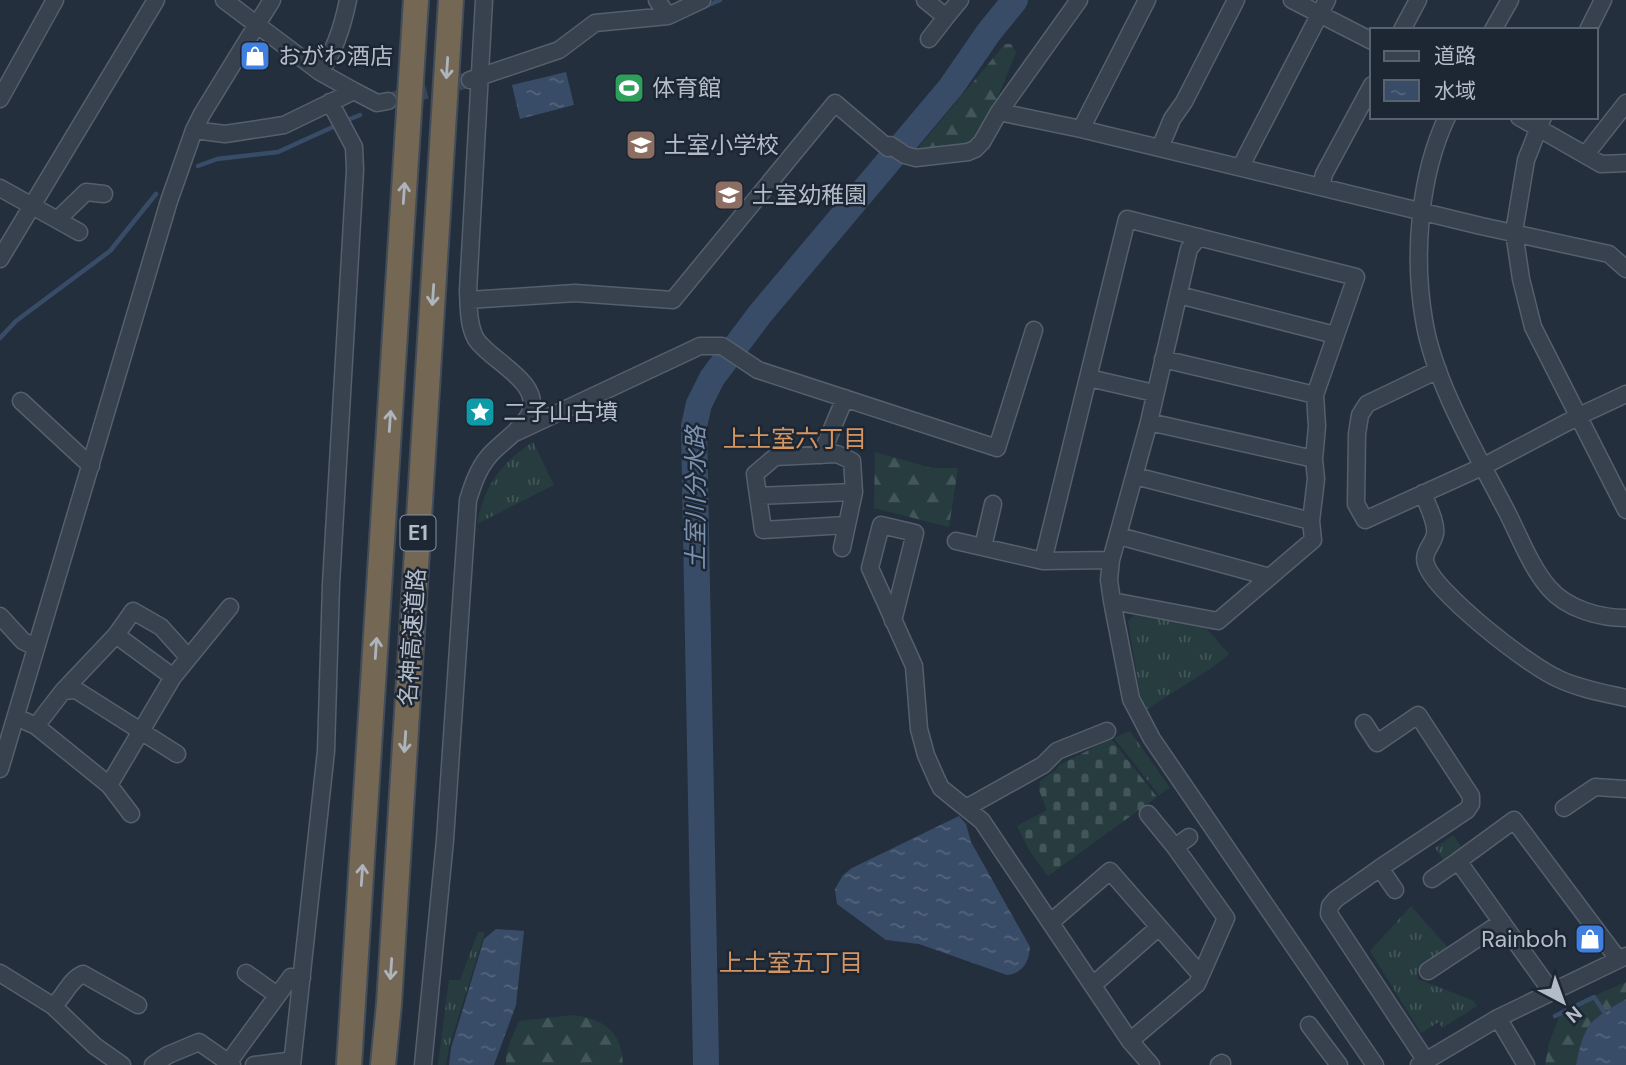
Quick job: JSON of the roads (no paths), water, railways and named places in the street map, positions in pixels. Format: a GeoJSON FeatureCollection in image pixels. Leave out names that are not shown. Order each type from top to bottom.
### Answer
{"type":"FeatureCollection","features":[{"type":"Feature","properties":{"kind":"highway","name":"名神高速道路"},"geometry":{"type":"LineString","coordinates":[[349,1065],[416,0]]}},
{"type":"Feature","properties":{"kind":"highway","name":"名神高速道路"},"geometry":{"type":"LineString","coordinates":[[383,1065],[389,1004],[451,0]]}},
{"type":"Feature","properties":{"kind":"street"},"geometry":{"type":"LineString","coordinates":[[0,99],[55,0]]}},
{"type":"Feature","properties":{"kind":"street"},"geometry":{"type":"LineString","coordinates":[[0,259],[156,0]]}},
{"type":"Feature","properties":{"kind":"street"},"geometry":{"type":"LineString","coordinates":[[223,0],[320,72],[377,103],[388,101]]}},
{"type":"Feature","properties":{"kind":"street"},"geometry":{"type":"LineString","coordinates":[[0,769],[3,750],[16,717],[169,201],[194,130],[272,0]]}},
{"type":"Feature","properties":{"kind":"street"},"geometry":{"type":"LineString","coordinates":[[320,72],[328,61],[348,0]]}},
{"type":"Feature","properties":{"kind":"street"},"geometry":{"type":"LineString","coordinates":[[423,1065],[445,840],[468,500],[474,479],[489,456],[530,413],[532,402],[530,391],[509,368],[485,350],[471,330],[469,300],[473,79],[484,0]]}},
{"type":"Feature","properties":{"kind":"street"},"geometry":{"type":"LineString","coordinates":[[657,0],[668,16]]}},
{"type":"Feature","properties":{"kind":"street"},"geometry":{"type":"LineString","coordinates":[[473,79],[559,50],[595,23],[668,16],[702,0]]}},
{"type":"Feature","properties":{"kind":"street"},"geometry":{"type":"LineString","coordinates":[[925,0],[946,17]]}},
{"type":"Feature","properties":{"kind":"street"},"geometry":{"type":"LineString","coordinates":[[929,39],[960,0]]}},
{"type":"Feature","properties":{"kind":"street"},"geometry":{"type":"LineString","coordinates":[[469,300],[575,292],[673,300],[835,103],[888,148],[890,145],[916,158],[953,155],[975,149],[1079,0]]}},
{"type":"Feature","properties":{"kind":"street"},"geometry":{"type":"LineString","coordinates":[[1081,129],[1147,0]]}},
{"type":"Feature","properties":{"kind":"street"},"geometry":{"type":"LineString","coordinates":[[1160,148],[1172,119],[1184,102],[1236,0]]}},
{"type":"Feature","properties":{"kind":"street"},"geometry":{"type":"LineString","coordinates":[[1292,0],[1323,7],[1370,40]]}},
{"type":"Feature","properties":{"kind":"street"},"geometry":{"type":"LineString","coordinates":[[1403,28],[1418,0]]}},
{"type":"Feature","properties":{"kind":"street"},"geometry":{"type":"LineString","coordinates":[[1494,28],[1510,0]]}},
{"type":"Feature","properties":{"kind":"street"},"geometry":{"type":"LineString","coordinates":[[1589,28],[1603,0]]}},
{"type":"Feature","properties":{"kind":"street"},"geometry":{"type":"LineString","coordinates":[[1241,166],[1323,7]]}},
{"type":"Feature","properties":{"kind":"street"},"geometry":{"type":"LineString","coordinates":[[1321,187],[1324,174],[1370,89]]}},
{"type":"Feature","properties":{"kind":"street"},"geometry":{"type":"LineString","coordinates":[[194,130],[225,134],[284,125],[354,92]]}},
{"type":"Feature","properties":{"kind":"street"},"geometry":{"type":"LineString","coordinates":[[1586,154],[1626,103]]}},
{"type":"Feature","properties":{"kind":"street"},"geometry":{"type":"LineString","coordinates":[[254,1065],[290,1063],[302,978],[326,751],[331,584],[355,170],[354,147],[331,105]]}},
{"type":"Feature","properties":{"kind":"street"},"geometry":{"type":"LineString","coordinates":[[999,112],[1241,166],[1422,212],[1609,254],[1626,268]]}},
{"type":"Feature","properties":{"kind":"street"},"geometry":{"type":"LineString","coordinates":[[1446,119],[1427,173],[1422,212],[1419,281],[1424,322],[1438,370],[1534,565],[1549,589],[1589,613],[1626,618]]}},
{"type":"Feature","properties":{"kind":"street"},"geometry":{"type":"LineString","coordinates":[[1626,163],[1601,164],[1540,122],[1526,160],[1514,232],[1521,279],[1533,327],[1626,510]]}},
{"type":"Feature","properties":{"kind":"street"},"geometry":{"type":"LineString","coordinates":[[0,188],[79,232]]}},
{"type":"Feature","properties":{"kind":"street"},"geometry":{"type":"LineString","coordinates":[[58,219],[86,192],[104,194]]}},
{"type":"Feature","properties":{"kind":"street"},"geometry":{"type":"LineString","coordinates":[[1042,561],[1127,219],[1356,277],[1315,396],[1316,480],[1311,521],[1312,540],[1218,621],[1112,601]]}},
{"type":"Feature","properties":{"kind":"street"},"geometry":{"type":"LineString","coordinates":[[1199,237],[1189,249],[1149,422],[1111,560],[1112,601],[1131,699],[1141,721],[1375,1065]]}},
{"type":"Feature","properties":{"kind":"street"},"geometry":{"type":"LineString","coordinates":[[1179,295],[1335,335]]}},
{"type":"Feature","properties":{"kind":"street"},"geometry":{"type":"LineString","coordinates":[[512,434],[700,346],[722,346],[758,370],[997,448],[1034,330]]}},
{"type":"Feature","properties":{"kind":"street"},"geometry":{"type":"LineString","coordinates":[[1163,359],[1315,396]]}},
{"type":"Feature","properties":{"kind":"street"},"geometry":{"type":"LineString","coordinates":[[1438,370],[1367,404],[1360,415],[1357,434],[1356,504],[1365,520],[1484,466],[1626,394]]}},
{"type":"Feature","properties":{"kind":"street"},"geometry":{"type":"LineString","coordinates":[[1089,378],[1154,393]]}},
{"type":"Feature","properties":{"kind":"street"},"geometry":{"type":"LineString","coordinates":[[821,455],[845,398]]}},
{"type":"Feature","properties":{"kind":"street"},"geometry":{"type":"LineString","coordinates":[[21,401],[91,466]]}},
{"type":"Feature","properties":{"kind":"street"},"geometry":{"type":"LineString","coordinates":[[1149,422],[1314,459]]}},
{"type":"Feature","properties":{"kind":"street"},"geometry":{"type":"LineString","coordinates":[[842,548],[854,492],[852,461],[837,454],[775,457],[755,474],[763,530],[846,526]]}},
{"type":"Feature","properties":{"kind":"street"},"geometry":{"type":"LineString","coordinates":[[1135,476],[1311,521]]}},
{"type":"Feature","properties":{"kind":"street"},"geometry":{"type":"LineString","coordinates":[[758,496],[854,492]]}},
{"type":"Feature","properties":{"kind":"street"},"geometry":{"type":"LineString","coordinates":[[1423,493],[1436,529],[1435,537],[1425,554],[1425,563],[1433,578],[1496,636],[1538,668],[1575,686],[1626,698]]}},
{"type":"Feature","properties":{"kind":"street"},"geometry":{"type":"LineString","coordinates":[[983,547],[993,504]]}},
{"type":"Feature","properties":{"kind":"street"},"geometry":{"type":"LineString","coordinates":[[893,621],[915,533],[881,525],[870,568],[893,621],[903,639],[914,666],[918,720],[926,755],[941,788],[982,821],[1130,1041],[1151,1065]]}},
{"type":"Feature","properties":{"kind":"street"},"geometry":{"type":"LineString","coordinates":[[1119,536],[1270,577]]}},
{"type":"Feature","properties":{"kind":"street"},"geometry":{"type":"LineString","coordinates":[[956,541],[1042,561],[1111,560]]}},
{"type":"Feature","properties":{"kind":"street"},"geometry":{"type":"LineString","coordinates":[[109,785],[173,677],[230,607]]}},
{"type":"Feature","properties":{"kind":"street"},"geometry":{"type":"LineString","coordinates":[[36,726],[63,691],[116,635],[133,611],[161,627],[188,657]]}},
{"type":"Feature","properties":{"kind":"street"},"geometry":{"type":"LineString","coordinates":[[0,616],[23,641],[35,647]]}},
{"type":"Feature","properties":{"kind":"street"},"geometry":{"type":"LineString","coordinates":[[116,635],[173,677]]}},
{"type":"Feature","properties":{"kind":"street"},"geometry":{"type":"LineString","coordinates":[[63,691],[76,690],[177,754]]}},
{"type":"Feature","properties":{"kind":"street"},"geometry":{"type":"LineString","coordinates":[[1364,723],[1377,743],[1418,715],[1472,800],[1467,810],[1380,868],[1330,906],[1329,914],[1429,1062],[1498,1018],[1622,957],[1514,820],[1432,879]]}},
{"type":"Feature","properties":{"kind":"street"},"geometry":{"type":"LineString","coordinates":[[16,717],[36,726],[109,785],[131,814]]}},
{"type":"Feature","properties":{"kind":"street"},"geometry":{"type":"LineString","coordinates":[[966,808],[1043,765],[1057,751],[1107,730]]}},
{"type":"Feature","properties":{"kind":"street"},"geometry":{"type":"LineString","coordinates":[[1564,808],[1595,787],[1626,789]]}},
{"type":"Feature","properties":{"kind":"street"},"geometry":{"type":"LineString","coordinates":[[1130,1041],[1197,984],[1226,918],[1148,814]]}},
{"type":"Feature","properties":{"kind":"street"},"geometry":{"type":"LineString","coordinates":[[1175,847],[1189,837]]}},
{"type":"Feature","properties":{"kind":"street"},"geometry":{"type":"LineString","coordinates":[[1458,861],[1551,991]]}},
{"type":"Feature","properties":{"kind":"street"},"geometry":{"type":"LineString","coordinates":[[1380,868],[1395,890]]}},
{"type":"Feature","properties":{"kind":"street"},"geometry":{"type":"LineString","coordinates":[[1051,922],[1110,871],[1201,975]]}},
{"type":"Feature","properties":{"kind":"street"},"geometry":{"type":"LineString","coordinates":[[1428,971],[1502,922]]}},
{"type":"Feature","properties":{"kind":"street"},"geometry":{"type":"LineString","coordinates":[[1093,985],[1159,927]]}},
{"type":"Feature","properties":{"kind":"street"},"geometry":{"type":"LineString","coordinates":[[0,973],[53,1006],[95,1046],[122,1065]]}},
{"type":"Feature","properties":{"kind":"street"},"geometry":{"type":"LineString","coordinates":[[53,1006],[75,978],[83,974],[138,1005]]}},
{"type":"Feature","properties":{"kind":"street"},"geometry":{"type":"LineString","coordinates":[[246,974],[278,995]]}},
{"type":"Feature","properties":{"kind":"street"},"geometry":{"type":"LineString","coordinates":[[153,1065],[199,1042],[230,1064],[291,976],[302,978]]}},
{"type":"Feature","properties":{"kind":"street"},"geometry":{"type":"LineString","coordinates":[[1498,1018],[1526,1065]]}},
{"type":"Feature","properties":{"kind":"street"},"geometry":{"type":"LineString","coordinates":[[1309,1025],[1339,1065]]}},
{"type":"Feature","properties":{"kind":"water"},"geometry":{"type":"Polygon","coordinates":[[[566,72],[574,105],[520,119],[512,85],[566,72]]]}},
{"type":"Feature","properties":{"kind":"water"},"geometry":{"type":"Polygon","coordinates":[[[959,816],[966,824],[971,842],[1030,947],[1024,966],[1013,974],[1007,975],[919,944],[886,940],[837,904],[835,889],[843,875],[852,868],[959,816]]]}},
{"type":"Feature","properties":{"kind":"water"},"geometry":{"type":"Polygon","coordinates":[[[496,929],[524,931],[516,1005],[494,1065],[449,1065],[451,1048],[484,939],[496,929]]]}},
{"type":"Feature","properties":{"kind":"water"},"geometry":{"type":"Polygon","coordinates":[[[1626,999],[1626,1065],[1576,1065],[1582,1040],[1590,1024],[1626,999]]]}},
{"type":"Feature","properties":{"kind":"waterway"},"geometry":{"type":"LineString","coordinates":[[704,7],[720,0]]}},
{"type":"Feature","properties":{"kind":"waterway","name":"土室川分水路"},"geometry":{"type":"LineString","coordinates":[[706,1065],[694,426],[699,404],[712,378],[760,314],[951,87],[1015,0]]}},
{"type":"Feature","properties":{"kind":"waterway"},"geometry":{"type":"LineString","coordinates":[[345,121],[360,115]]}},
{"type":"Feature","properties":{"kind":"waterway"},"geometry":{"type":"LineString","coordinates":[[198,166],[217,159],[278,152],[335,126]]}},
{"type":"Feature","properties":{"kind":"waterway"},"geometry":{"type":"LineString","coordinates":[[0,338],[16,321],[110,251],[156,194]]}},
{"type":"Feature","properties":{"kind":"waterway"},"geometry":{"type":"LineString","coordinates":[[1555,1016],[1594,997],[1604,1012]]}},
{"type":"Feature","properties":{"kind":"tunnel"},"geometry":{"type":"LineString","coordinates":[[388,101],[468,80]]}},
{"type":"Feature","properties":{"kind":"place","name":"おがわ酒店"},"geometry":{"type":"Point","coordinates":[255,56]}},
{"type":"Feature","properties":{"kind":"place","name":"体育館"},"geometry":{"type":"Point","coordinates":[629,88]}},
{"type":"Feature","properties":{"kind":"place","name":"土室小学校"},"geometry":{"type":"Point","coordinates":[641,145]}},
{"type":"Feature","properties":{"kind":"place","name":"土室幼稚園"},"geometry":{"type":"Point","coordinates":[729,195]}},
{"type":"Feature","properties":{"kind":"place","name":"二子山古墳"},"geometry":{"type":"Point","coordinates":[480,412]}},
{"type":"Feature","properties":{"kind":"place","name":"Rainboh"},"geometry":{"type":"Point","coordinates":[1590,939]}},
{"type":"Feature","properties":{"kind":"district","name":"上土室六丁目"},"geometry":{"type":"Point","coordinates":[795,439]}},
{"type":"Feature","properties":{"kind":"district","name":"上土室五丁目"},"geometry":{"type":"Point","coordinates":[791,963]}}]}
